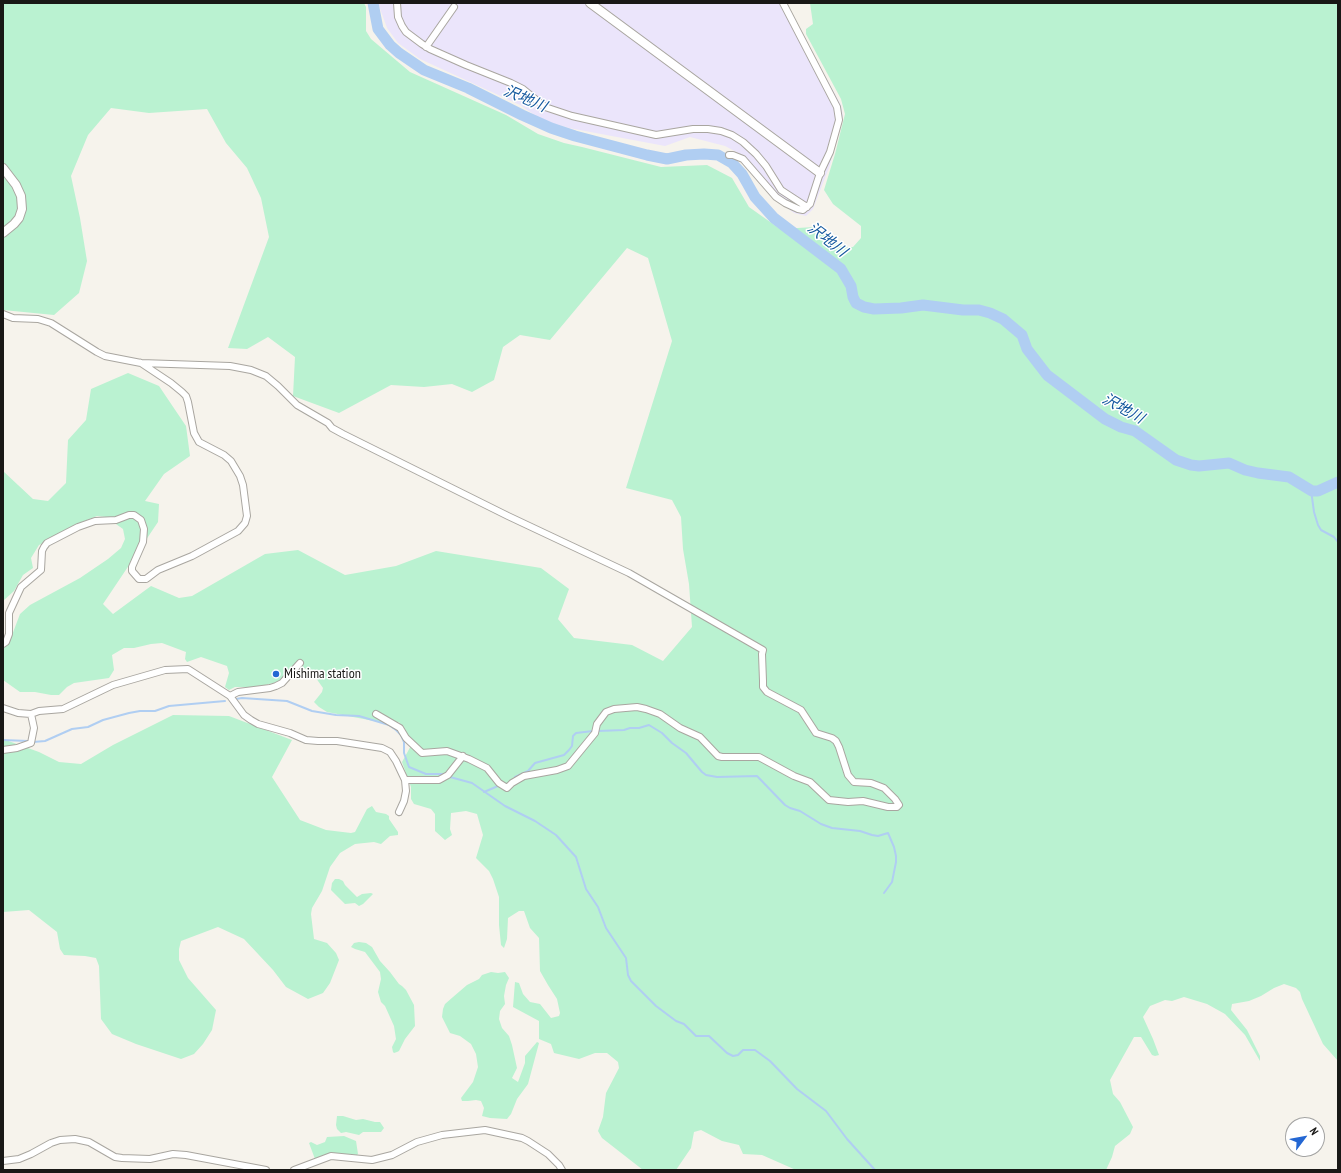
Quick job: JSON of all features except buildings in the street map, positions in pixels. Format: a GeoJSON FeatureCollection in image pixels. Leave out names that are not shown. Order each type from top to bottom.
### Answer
{"type":"FeatureCollection","features":[{"type":"Feature","properties":{"kind":"street"},"geometry":{"type":"LineString","coordinates":[[397,3],[398,17],[402,26],[406,32],[426,47],[523,89],[545,107],[572,116],[656,135],[693,128],[721,131],[732,135],[743,142],[756,154],[766,166],[781,190],[807,207]]}},
{"type":"Feature","properties":{"kind":"street"},"geometry":{"type":"LineString","coordinates":[[590,3],[820,173]]}},
{"type":"Feature","properties":{"kind":"street"},"geometry":{"type":"LineString","coordinates":[[729,154],[743,159],[776,197],[798,209],[803,210],[810,204],[820,173],[830,152],[839,120],[837,108],[783,3]]}},
{"type":"Feature","properties":{"kind":"street"},"geometry":{"type":"LineString","coordinates":[[426,47],[454,6]]}},
{"type":"Feature","properties":{"kind":"street"},"geometry":{"type":"LineString","coordinates":[[3,168],[16,185],[21,196],[22,209],[19,218],[3,233]]}},
{"type":"Feature","properties":{"kind":"street"},"geometry":{"type":"LineString","coordinates":[[3,314],[13,318],[38,319],[51,323],[105,356],[141,362],[230,366],[251,370],[266,376],[297,405],[328,423],[332,428],[508,516],[629,573],[763,650],[763,687],[767,692],[801,710],[816,733],[832,738],[836,742],[847,772],[854,782],[877,784],[884,788],[899,805],[897,807],[888,807],[863,801],[848,802],[829,800],[810,782],[794,776],[759,757],[718,756],[700,737],[680,728],[660,714],[638,708],[614,709],[606,712],[597,724],[595,732],[568,766],[524,776],[507,788],[499,783],[487,768],[463,756],[447,751],[422,753],[406,738],[400,728],[376,714]]}},
{"type":"Feature","properties":{"kind":"street"},"geometry":{"type":"LineString","coordinates":[[3,644],[6,642],[9,634],[9,614],[21,587],[41,570],[42,551],[44,547],[47,543],[78,527],[95,521],[116,520],[130,515],[134,515],[141,520],[144,529],[143,542],[132,567],[132,571],[140,579],[146,579],[158,570],[192,556],[238,531],[245,523],[247,516],[243,485],[240,476],[231,462],[224,455],[198,442],[194,433],[186,396],[171,383],[141,362]]}},
{"type":"Feature","properties":{"kind":"street"},"geometry":{"type":"LineString","coordinates":[[230,696],[238,692],[276,686],[282,683],[300,663]]}},
{"type":"Feature","properties":{"kind":"street"},"geometry":{"type":"LineString","coordinates":[[3,708],[18,713],[31,714],[63,709],[113,685],[165,670],[188,669],[230,696],[244,715],[258,724],[290,733],[306,740],[337,741],[382,748],[390,752],[405,780],[406,791],[404,801],[399,812]]}},
{"type":"Feature","properties":{"kind":"street"},"geometry":{"type":"LineString","coordinates":[[3,750],[17,748],[32,741],[34,728],[31,714]]}},
{"type":"Feature","properties":{"kind":"street"},"geometry":{"type":"LineString","coordinates":[[405,780],[439,780],[448,775],[463,756]]}},
{"type":"Feature","properties":{"kind":"street"},"geometry":{"type":"LineString","coordinates":[[294,1170],[331,1156],[372,1160],[392,1155],[417,1142],[442,1135],[485,1130],[522,1138],[528,1141],[548,1154],[562,1170]]}},
{"type":"Feature","properties":{"kind":"street"},"geometry":{"type":"LineString","coordinates":[[3,1160],[19,1159],[32,1154],[51,1143],[60,1140],[75,1139],[89,1142],[115,1157],[150,1159],[173,1154],[186,1155],[266,1170]]}},
{"type":"Feature","properties":{"kind":"shaded area"},"geometry":{"type":"Polygon","coordinates":[[[378,3],[786,3],[841,105],[843,116],[830,165],[813,209],[806,216],[794,213],[775,199],[757,171],[742,155],[725,146],[690,137],[665,146],[569,128],[542,120],[520,105],[420,59],[398,43],[387,28],[378,3]]]}},
{"type":"Feature","properties":{"kind":"green space"},"geometry":{"type":"Polygon","coordinates":[[[3,3],[364,3],[366,7],[366,31],[371,39],[410,72],[506,115],[538,134],[564,143],[661,167],[707,165],[732,178],[749,207],[780,229],[815,227],[843,247],[853,247],[861,238],[861,226],[833,204],[824,190],[845,114],[841,99],[806,34],[806,29],[813,24],[810,3],[1338,3],[1338,1061],[1323,1044],[1300,992],[1296,988],[1284,984],[1249,1001],[1232,1004],[1231,1010],[1247,1030],[1260,1056],[1260,1061],[1245,1035],[1225,1014],[1207,1004],[1184,997],[1172,1001],[1165,1000],[1150,1006],[1143,1017],[1159,1055],[1152,1055],[1141,1037],[1134,1037],[1110,1080],[1113,1094],[1120,1102],[1133,1127],[1130,1134],[1115,1146],[1106,1170],[796,1170],[762,1155],[743,1154],[739,1145],[722,1141],[701,1130],[694,1132],[691,1148],[676,1170],[643,1170],[602,1138],[598,1131],[603,1117],[606,1093],[619,1068],[618,1062],[607,1053],[595,1053],[579,1059],[554,1053],[551,1044],[539,1039],[539,1021],[513,1007],[515,982],[519,983],[523,994],[530,1002],[540,1004],[551,1018],[559,1016],[560,1013],[557,999],[540,971],[539,938],[530,928],[524,911],[519,911],[508,918],[507,939],[504,948],[501,945],[499,897],[489,871],[476,858],[483,835],[477,814],[466,811],[451,813],[450,829],[452,835],[445,840],[435,831],[435,814],[431,809],[414,804],[411,799],[411,787],[402,762],[413,742],[399,722],[385,723],[327,712],[314,702],[322,692],[323,688],[311,671],[304,668],[290,669],[284,677],[277,682],[257,687],[235,687],[229,690],[225,687],[229,673],[227,666],[201,657],[187,662],[185,659],[186,652],[162,643],[134,648],[124,648],[112,655],[114,670],[109,678],[74,683],[67,687],[59,695],[20,692],[3,680],[3,649],[9,643],[20,614],[30,605],[80,578],[108,559],[121,548],[125,539],[123,529],[106,517],[97,516],[82,522],[39,545],[31,558],[33,568],[23,575],[14,591],[3,601],[3,471],[33,499],[48,501],[66,483],[68,440],[86,420],[91,389],[128,373],[159,386],[186,426],[190,456],[164,474],[145,501],[159,504],[158,522],[103,604],[113,614],[151,586],[179,598],[192,596],[265,554],[298,550],[345,575],[396,566],[436,551],[541,568],[569,589],[558,619],[574,638],[632,645],[663,661],[692,627],[689,584],[683,549],[681,517],[672,500],[626,488],[672,341],[648,258],[627,248],[550,340],[520,335],[503,347],[494,380],[472,392],[452,384],[424,387],[391,385],[339,413],[293,396],[295,357],[268,337],[247,349],[228,348],[269,237],[261,198],[247,168],[226,143],[207,109],[149,113],[111,108],[88,135],[71,176],[87,261],[79,293],[54,315],[3,310],[3,3]]]}},
{"type":"Feature","properties":{"kind":"green space"},"geometry":{"type":"Polygon","coordinates":[[[173,715],[229,716],[292,740],[272,777],[300,820],[326,830],[351,833],[355,832],[367,809],[372,806],[376,812],[389,816],[389,819],[398,832],[398,835],[390,836],[381,844],[374,842],[355,844],[340,853],[330,867],[322,891],[312,908],[311,914],[314,939],[327,943],[336,953],[339,960],[330,983],[323,993],[308,999],[286,987],[273,970],[244,939],[218,927],[181,941],[179,960],[188,978],[216,1010],[212,1030],[203,1044],[194,1054],[181,1059],[136,1044],[112,1034],[101,1019],[99,966],[96,958],[64,955],[60,949],[57,932],[29,910],[3,912],[3,739],[39,752],[59,762],[81,764],[113,745],[173,715]]]}},
{"type":"Feature","properties":{"kind":"green space"},"geometry":{"type":"Polygon","coordinates":[[[335,879],[343,881],[357,897],[362,894],[373,894],[359,906],[355,903],[345,904],[331,890],[332,883],[335,879]]]}},
{"type":"Feature","properties":{"kind":"green space"},"geometry":{"type":"Polygon","coordinates":[[[354,943],[366,943],[372,947],[380,961],[399,984],[406,990],[414,1005],[415,1026],[405,1039],[399,1051],[394,1053],[392,1047],[396,1039],[394,1026],[385,1006],[381,1002],[378,992],[381,979],[380,972],[365,952],[351,947],[354,943]]]}},
{"type":"Feature","properties":{"kind":"green space"},"geometry":{"type":"Polygon","coordinates":[[[491,972],[505,972],[509,978],[504,996],[505,1004],[500,1011],[499,1019],[502,1028],[509,1036],[512,1045],[517,1068],[512,1078],[518,1082],[525,1063],[525,1056],[537,1042],[539,1043],[528,1084],[517,1099],[511,1114],[507,1119],[482,1116],[484,1108],[481,1101],[462,1101],[461,1098],[473,1082],[478,1067],[476,1054],[471,1044],[460,1036],[450,1033],[442,1017],[445,1004],[467,985],[479,979],[482,975],[491,972]]]}},
{"type":"Feature","properties":{"kind":"green space"},"geometry":{"type":"Polygon","coordinates":[[[337,1116],[343,1116],[356,1120],[363,1119],[380,1122],[384,1128],[381,1132],[363,1132],[359,1135],[346,1132],[341,1133],[337,1129],[336,1125],[337,1116]]]}},
{"type":"Feature","properties":{"kind":"green space"},"geometry":{"type":"Polygon","coordinates":[[[344,1136],[356,1141],[357,1155],[340,1154],[315,1159],[309,1143],[311,1142],[317,1145],[325,1142],[327,1137],[344,1136]]]}},
{"type":"Feature","properties":{"kind":"waterway","name":"沢地川"},"geometry":{"type":"LineString","coordinates":[[373,3],[378,29],[390,45],[399,53],[424,70],[468,88],[551,128],[575,136],[667,159],[686,155],[704,154],[718,155],[732,163],[742,174],[755,197],[774,218],[841,269],[851,286],[856,303],[864,307],[874,309],[901,308],[923,305],[963,310],[979,310],[990,313],[1003,319],[1022,335],[1027,349],[1047,375],[1105,419],[1121,427],[1135,431],[1176,460],[1199,466],[1229,463],[1245,470],[1289,477],[1312,491],[1318,491],[1338,482]]}},
{"type":"Feature","properties":{"kind":"waterway"},"geometry":{"type":"LineString","coordinates":[[1311,490],[1314,512],[1318,525],[1321,530],[1334,537],[1338,542]]}},
{"type":"Feature","properties":{"kind":"waterway"},"geometry":{"type":"LineString","coordinates":[[236,699],[242,698],[287,701],[312,711],[336,715],[359,716],[389,725],[401,735],[404,742],[404,753],[409,767],[426,774],[443,774]]}},
{"type":"Feature","properties":{"kind":"waterway"},"geometry":{"type":"LineString","coordinates":[[33,742],[45,741],[72,729],[88,727],[103,720],[129,713],[155,711],[169,706],[225,701]]}},
{"type":"Feature","properties":{"kind":"waterway"},"geometry":{"type":"LineString","coordinates":[[598,731],[624,730],[649,725],[662,733],[672,743],[686,753],[706,775],[717,777],[757,776],[785,805],[800,811],[821,824],[832,828],[860,831],[878,836],[888,833],[894,847],[896,862],[892,882],[884,893]]}},
{"type":"Feature","properties":{"kind":"waterway"},"geometry":{"type":"LineString","coordinates":[[515,777],[528,771],[535,763],[564,755],[572,746],[573,736],[576,733],[593,731]]}},
{"type":"Feature","properties":{"kind":"waterway"},"geometry":{"type":"LineString","coordinates":[[3,740],[28,741]]}},
{"type":"Feature","properties":{"kind":"waterway"},"geometry":{"type":"LineString","coordinates":[[450,777],[472,783],[505,806],[535,821],[556,835],[576,857],[586,889],[598,907],[606,928],[626,958],[628,975],[631,981],[656,1006],[676,1021],[684,1024],[696,1036],[709,1036],[727,1053],[733,1056],[738,1055],[743,1050],[755,1050],[770,1061],[797,1089],[826,1111],[847,1139],[875,1170]]}},
{"type":"Feature","properties":{"kind":"waterway"},"geometry":{"type":"LineString","coordinates":[[484,792],[498,786]]}},
{"type":"Feature","properties":{"kind":"place","name":"Mishima station"},"geometry":{"type":"Point","coordinates":[276,674]}}]}
